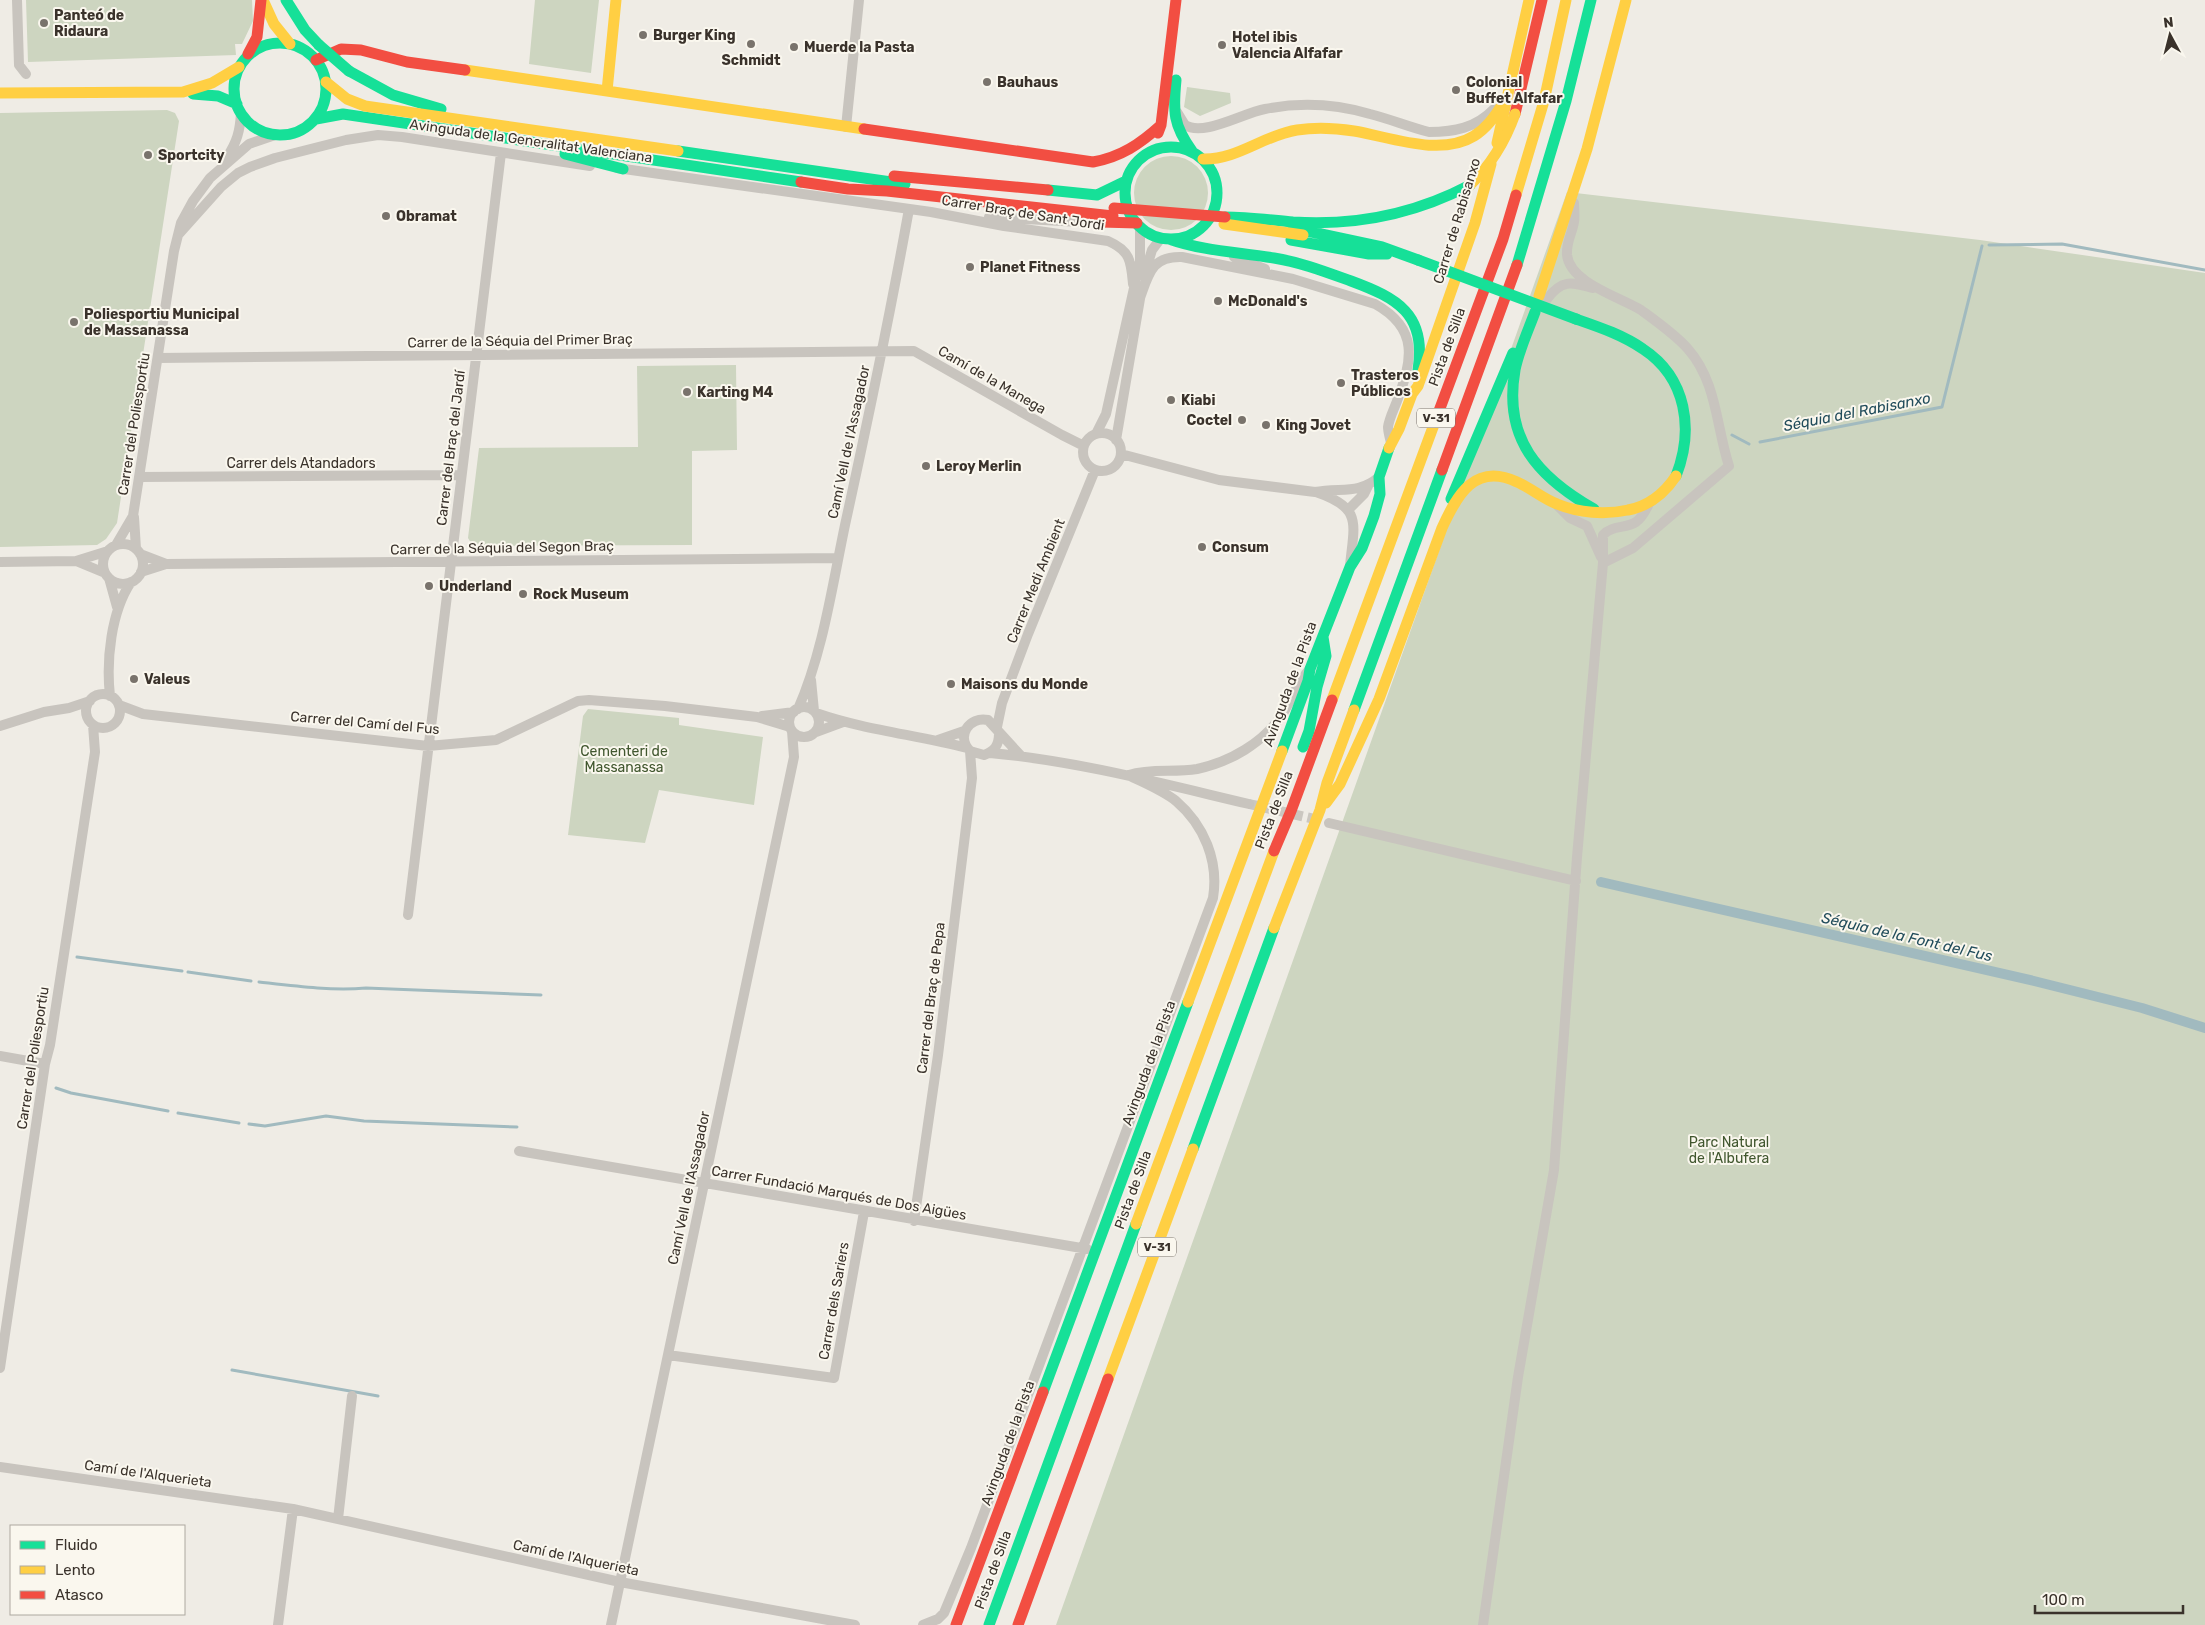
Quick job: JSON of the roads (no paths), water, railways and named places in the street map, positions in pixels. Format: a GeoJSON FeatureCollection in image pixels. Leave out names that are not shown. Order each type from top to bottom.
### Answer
{"type":"FeatureCollection","features":[{"type":"Feature","properties":{"kind":"main road"},"geometry":{"type":"LineString","coordinates":[[262,0],[274,24],[290,44]]}},
{"type":"Feature","properties":{"kind":"main road"},"geometry":{"type":"LineString","coordinates":[[239,109],[235,82],[243,62],[257,37],[262,0]]}},
{"type":"Feature","properties":{"kind":"main road"},"geometry":{"type":"LineString","coordinates":[[286,0],[305,30],[349,71],[404,98],[432,107],[493,118],[569,155],[624,169]]}},
{"type":"Feature","properties":{"kind":"main road"},"geometry":{"type":"LineString","coordinates":[[607,91],[616,0]]}},
{"type":"Feature","properties":{"kind":"main road"},"geometry":{"type":"LineString","coordinates":[[1176,0],[1161,125],[1146,154],[1131,170],[1126,181],[1125,196],[1129,211],[1138,225],[1150,234],[1188,246],[1293,262],[1378,291],[1401,306],[1411,318],[1418,332],[1420,360],[1412,394]]}},
{"type":"Feature","properties":{"kind":"main road"},"geometry":{"type":"LineString","coordinates":[[1185,0],[1172,114],[1178,133],[1192,151]]}},
{"type":"Feature","properties":{"kind":"main road","name":"Carrer de Rabisanxo"},"geometry":{"type":"LineString","coordinates":[[1350,567],[1362,548],[1374,516],[1380,494],[1379,477],[1412,394],[1418,386],[1475,223],[1504,115],[1529,0]]}},
{"type":"Feature","properties":{"kind":"main road"},"geometry":{"type":"LineString","coordinates":[[848,189],[887,191],[965,201],[1224,220],[1338,223],[1363,221],[1422,208],[1446,199],[1470,185],[1486,171],[1505,144],[1515,114],[1542,0]]}},
{"type":"Feature","properties":{"kind":"main road","name":"Pista de Silla"},"geometry":{"type":"LineString","coordinates":[[989,1625],[1282,829],[1291,811],[1503,239],[1544,101],[1566,0]]}},
{"type":"Feature","properties":{"kind":"main road","name":"V-31"},"geometry":{"type":"LineString","coordinates":[[1018,1625],[1293,878],[1320,810],[1328,783],[1524,247],[1566,101],[1591,0]]}},
{"type":"Feature","properties":{"kind":"main road"},"geometry":{"type":"LineString","coordinates":[[1543,297],[1600,108],[1626,0]]}},
{"type":"Feature","properties":{"kind":"main road"},"geometry":{"type":"LineString","coordinates":[[0,93],[183,92],[218,96],[239,109],[255,128],[275,135],[293,133],[316,119],[326,98],[326,82],[316,60],[304,50],[290,44],[274,44],[259,48],[219,82],[183,92]]}},
{"type":"Feature","properties":{"kind":"main road"},"geometry":{"type":"LineString","coordinates":[[316,60],[341,49],[361,50],[407,62],[1093,162],[1110,160],[1132,150],[1161,125]]}},
{"type":"Feature","properties":{"kind":"main road"},"geometry":{"type":"LineString","coordinates":[[326,82],[347,99],[365,106],[532,136],[933,204],[1080,222],[1138,225]]}},
{"type":"Feature","properties":{"kind":"main road"},"geometry":{"type":"LineString","coordinates":[[1203,159],[1223,159],[1279,134],[1312,129],[1354,131],[1426,144],[1454,143],[1468,139],[1490,124],[1507,95]]}},
{"type":"Feature","properties":{"kind":"main road"},"geometry":{"type":"LineString","coordinates":[[316,119],[343,114],[749,161],[1114,212]]}},
{"type":"Feature","properties":{"kind":"main road"},"geometry":{"type":"LineString","coordinates":[[1146,154],[1157,148],[1181,147],[1192,151],[1203,159],[1212,170],[1217,183],[1218,197],[1210,216],[1196,232]]}},
{"type":"Feature","properties":{"kind":"main road"},"geometry":{"type":"LineString","coordinates":[[851,176],[902,176],[1097,195],[1126,181]]}},
{"type":"Feature","properties":{"kind":"main road"},"geometry":{"type":"LineString","coordinates":[[1224,220],[1418,260]]}},
{"type":"Feature","properties":{"kind":"main road"},"geometry":{"type":"LineString","coordinates":[[1224,220],[1339,236],[1382,247],[1619,335],[1649,352],[1662,365],[1680,394],[1688,427],[1686,451],[1681,467],[1673,481],[1650,502],[1632,510],[1616,513],[1584,511],[1555,503],[1512,480],[1499,476],[1482,477],[1460,493],[1442,528]]}},
{"type":"Feature","properties":{"kind":"main road"},"geometry":{"type":"LineString","coordinates":[[1165,238],[1183,237],[1196,232],[1216,231],[1290,240],[1369,254],[1387,254]]}},
{"type":"Feature","properties":{"kind":"main road"},"geometry":{"type":"LineString","coordinates":[[1320,810],[1340,784],[1379,699],[1442,528],[1447,507],[1534,315],[1521,350],[1512,389],[1513,414],[1517,431],[1525,449],[1546,478],[1571,496],[1601,512]]}},
{"type":"Feature","properties":{"kind":"main road","name":"Avinguda de la Pista"},"geometry":{"type":"LineString","coordinates":[[956,1625],[1308,681],[1310,669],[1350,567]]}},
{"type":"Feature","properties":{"kind":"main road"},"geometry":{"type":"LineString","coordinates":[[1282,829],[1282,806],[1308,731],[1317,687],[1326,656],[1323,637]]}},
{"type":"Feature","properties":{"kind":"street"},"geometry":{"type":"LineString","coordinates":[[17,0],[19,65],[26,74]]}},
{"type":"Feature","properties":{"kind":"street"},"geometry":{"type":"LineString","coordinates":[[846,127],[859,0]]}},
{"type":"Feature","properties":{"kind":"street"},"geometry":{"type":"LineString","coordinates":[[1174,105],[1185,126],[1202,130],[1264,109],[1314,105],[1358,110],[1429,132],[1449,132],[1479,122],[1507,95]]}},
{"type":"Feature","properties":{"kind":"street","name":"Carrer del Poliesportiu"},"geometry":{"type":"LineString","coordinates":[[138,552],[133,516],[178,235],[181,224],[193,201],[236,144],[239,133],[239,109]]}},
{"type":"Feature","properties":{"kind":"street","name":"Carrer del Poliesportiu"},"geometry":{"type":"LineString","coordinates":[[218,170],[250,144],[275,135]]}},
{"type":"Feature","properties":{"kind":"street","name":"Avinguda de la Generalitat Valenciana"},"geometry":{"type":"LineString","coordinates":[[178,235],[211,196],[238,173],[275,158],[371,135],[385,135],[596,167],[624,169],[909,209]]}},
{"type":"Feature","properties":{"kind":"street","name":"Carrer del Braç del Jardí"},"geometry":{"type":"LineString","coordinates":[[408,915],[501,153]]}},
{"type":"Feature","properties":{"kind":"street"},"geometry":{"type":"LineString","coordinates":[[1574,198],[1574,222],[1567,243],[1567,257],[1571,268],[1579,276],[1640,310],[1688,348],[1703,370],[1714,398],[1723,446],[1729,466],[1633,548],[1603,563]]}},
{"type":"Feature","properties":{"kind":"street","name":"Carrer Braç de Sant Jordi"},"geometry":{"type":"LineString","coordinates":[[909,209],[1108,241],[1120,246],[1130,259],[1133,284]]}},
{"type":"Feature","properties":{"kind":"street","name":"Camí Vell de l'Assagador"},"geometry":{"type":"LineString","coordinates":[[796,710],[811,679],[883,350],[909,209]]}},
{"type":"Feature","properties":{"kind":"street"},"geometry":{"type":"LineString","coordinates":[[931,212],[1080,222]]}},
{"type":"Feature","properties":{"kind":"street"},"geometry":{"type":"LineString","coordinates":[[1096,434],[1106,414],[1133,284],[1140,261],[1138,225]]}},
{"type":"Feature","properties":{"kind":"street"},"geometry":{"type":"LineString","coordinates":[[1116,440],[1106,434],[1096,434],[1090,437],[1084,446],[1085,460],[1095,470],[1110,469],[1118,462],[1120,454],[1116,440],[1140,298],[1152,250],[1165,238]]}},
{"type":"Feature","properties":{"kind":"street"},"geometry":{"type":"LineString","coordinates":[[1226,253],[1293,279]]}},
{"type":"Feature","properties":{"kind":"street"},"geometry":{"type":"LineString","coordinates":[[1140,298],[1155,264],[1170,256],[1293,279]]}},
{"type":"Feature","properties":{"kind":"street","name":"Carrer de Rabisanxo"},"geometry":{"type":"LineString","coordinates":[[1293,279],[1375,304],[1396,319],[1409,346],[1410,360],[1388,427],[1391,443]]}},
{"type":"Feature","properties":{"kind":"street"},"geometry":{"type":"LineString","coordinates":[[1543,297],[1555,288],[1572,283],[1602,290]]}},
{"type":"Feature","properties":{"kind":"street","name":"Carrer de la Séquia del Primer Braç"},"geometry":{"type":"LineString","coordinates":[[158,358],[883,350]]}},
{"type":"Feature","properties":{"kind":"street","name":"Camí de la Manega"},"geometry":{"type":"LineString","coordinates":[[883,350],[914,351],[1084,446]]}},
{"type":"Feature","properties":{"kind":"street"},"geometry":{"type":"LineString","coordinates":[[1120,454],[1219,480],[1315,492],[1335,498],[1349,509],[1364,494],[1368,486],[1379,477]]}},
{"type":"Feature","properties":{"kind":"street","name":"Carrer Medi Ambient"},"geometry":{"type":"LineString","coordinates":[[998,730],[1002,702],[1095,470]]}},
{"type":"Feature","properties":{"kind":"street","name":"Carrer dels Atandadors"},"geometry":{"type":"LineString","coordinates":[[140,477],[461,476]]}},
{"type":"Feature","properties":{"kind":"street"},"geometry":{"type":"LineString","coordinates":[[1315,492],[1329,489],[1356,489],[1368,486]]}},
{"type":"Feature","properties":{"kind":"street"},"geometry":{"type":"LineString","coordinates":[[1483,1625],[1518,1377],[1554,1170],[1603,563],[1603,535],[1609,529],[1636,522],[1643,515],[1650,502]]}},
{"type":"Feature","properties":{"kind":"street"},"geometry":{"type":"LineString","coordinates":[[1555,503],[1570,518],[1587,526],[1603,563]]}},
{"type":"Feature","properties":{"kind":"street","name":"Avinguda de la Pista"},"geometry":{"type":"LineString","coordinates":[[1349,509],[1353,519],[1354,530],[1350,567]]}},
{"type":"Feature","properties":{"kind":"street","name":"Carrer del Poliesportiu"},"geometry":{"type":"LineString","coordinates":[[112,548],[133,516]]}},
{"type":"Feature","properties":{"kind":"street"},"geometry":{"type":"LineString","coordinates":[[0,562],[76,561],[127,544],[138,552],[142,563],[141,572],[131,582],[117,607],[108,671],[110,696],[119,705],[120,711],[117,721],[108,728],[91,723],[69,708]]}},
{"type":"Feature","properties":{"kind":"street"},"geometry":{"type":"LineString","coordinates":[[112,548],[103,561],[117,607]]}},
{"type":"Feature","properties":{"kind":"street","name":"Carrer de la Séquia del Segon Braç"},"geometry":{"type":"LineString","coordinates":[[138,552],[166,564]]}},
{"type":"Feature","properties":{"kind":"street","name":"Carrer de la Séquia del Segon Braç"},"geometry":{"type":"LineString","coordinates":[[141,572],[166,564],[838,558]]}},
{"type":"Feature","properties":{"kind":"street"},"geometry":{"type":"LineString","coordinates":[[76,561],[117,583],[131,582]]}},
{"type":"Feature","properties":{"kind":"street"},"geometry":{"type":"LineString","coordinates":[[1128,775],[1141,771],[1180,772],[1206,767],[1234,756],[1259,740],[1270,729],[1289,703],[1300,680],[1310,669]]}},
{"type":"Feature","properties":{"kind":"street"},"geometry":{"type":"LineString","coordinates":[[91,723],[86,711],[108,671]]}},
{"type":"Feature","properties":{"kind":"street","name":"Camí Vell de l'Assagador"},"geometry":{"type":"LineString","coordinates":[[811,679],[815,712]]}},
{"type":"Feature","properties":{"kind":"street"},"geometry":{"type":"LineString","coordinates":[[0,726],[44,712],[69,708],[92,699],[110,696]]}},
{"type":"Feature","properties":{"kind":"street","name":"Carrer del Camí del Fus"},"geometry":{"type":"LineString","coordinates":[[119,705],[142,714],[428,746],[496,740],[578,701],[589,700],[665,706],[756,717],[791,729]]}},
{"type":"Feature","properties":{"kind":"street","name":"Carrer Medi Ambient"},"geometry":{"type":"LineString","coordinates":[[983,719],[1002,702]]}},
{"type":"Feature","properties":{"kind":"street"},"geometry":{"type":"LineString","coordinates":[[843,722],[812,734],[799,736],[791,729],[789,719],[796,710],[806,708],[843,722],[936,740],[987,754],[1021,756],[1128,775],[1249,804]]}},
{"type":"Feature","properties":{"kind":"street","name":"Carrer del Camí del Fus"},"geometry":{"type":"LineString","coordinates":[[756,717],[796,710]]}},
{"type":"Feature","properties":{"kind":"street"},"geometry":{"type":"LineString","coordinates":[[812,734],[819,722],[815,712]]}},
{"type":"Feature","properties":{"kind":"street","name":"Carrer del Camí del Fus"},"geometry":{"type":"LineString","coordinates":[[117,721],[142,714]]}},
{"type":"Feature","properties":{"kind":"street"},"geometry":{"type":"LineString","coordinates":[[936,740],[964,731],[972,722],[983,719],[988,720],[1021,756]]}},
{"type":"Feature","properties":{"kind":"street","name":"Carrer del Poliesportiu"},"geometry":{"type":"LineString","coordinates":[[0,1368],[2,1340],[95,752],[91,723]]}},
{"type":"Feature","properties":{"kind":"street","name":"Carrer del Poliesportiu"},"geometry":{"type":"LineString","coordinates":[[95,752],[108,728]]}},
{"type":"Feature","properties":{"kind":"street","name":"Camí Vell de l'Assagador"},"geometry":{"type":"LineString","coordinates":[[611,1625],[794,758],[791,729]]}},
{"type":"Feature","properties":{"kind":"street"},"geometry":{"type":"LineString","coordinates":[[987,754],[996,748],[999,741],[998,730]]}},
{"type":"Feature","properties":{"kind":"street"},"geometry":{"type":"LineString","coordinates":[[964,731],[964,740],[969,749]]}},
{"type":"Feature","properties":{"kind":"street","name":"Camí Vell de l'Assagador"},"geometry":{"type":"LineString","coordinates":[[794,758],[812,734]]}},
{"type":"Feature","properties":{"kind":"street","name":"Carrer del Braç de Pepa"},"geometry":{"type":"LineString","coordinates":[[914,1221],[938,1055],[972,778],[969,749]]}},
{"type":"Feature","properties":{"kind":"street","name":"Carrer del Braç de Pepa"},"geometry":{"type":"LineString","coordinates":[[972,778],[987,754]]}},
{"type":"Feature","properties":{"kind":"street","name":"Avinguda de la Pista"},"geometry":{"type":"LineString","coordinates":[[923,1625],[938,1619],[944,1614],[971,1548],[1213,898],[1216,882],[1214,866],[1199,828],[1189,814],[1168,796],[1128,775]]}},
{"type":"Feature","properties":{"kind":"street"},"geometry":{"type":"LineString","coordinates":[[1329,823],[1576,881]]}},
{"type":"Feature","properties":{"kind":"street"},"geometry":{"type":"LineString","coordinates":[[0,1056],[45,1064]]}},
{"type":"Feature","properties":{"kind":"street","name":"Carrer Fundació Marqués de Dos Aigües"},"geometry":{"type":"LineString","coordinates":[[519,1152],[1096,1251]]}},
{"type":"Feature","properties":{"kind":"street","name":"Carrer dels Sariers"},"geometry":{"type":"LineString","coordinates":[[668,1355],[834,1378],[864,1212]]}},
{"type":"Feature","properties":{"kind":"street"},"geometry":{"type":"LineString","coordinates":[[338,1519],[352,1396]]}},
{"type":"Feature","properties":{"kind":"street"},"geometry":{"type":"LineString","coordinates":[[1008,1487],[1009,1446]]}},
{"type":"Feature","properties":{"kind":"street"},"geometry":{"type":"LineString","coordinates":[[995,1483],[1021,1451]]}},
{"type":"Feature","properties":{"kind":"street","name":"Camí de l'Alquerieta"},"geometry":{"type":"LineString","coordinates":[[0,1468],[293,1509],[620,1582],[854,1625]]}},
{"type":"Feature","properties":{"kind":"street"},"geometry":{"type":"LineString","coordinates":[[278,1625],[293,1509]]}},
{"type":"Feature","properties":{"kind":"street"},"geometry":{"type":"LineString","coordinates":[[971,1548],[975,1574]]}},
{"type":"Feature","properties":{"kind":"waterway","name":"Séquia del Rabisanxo"},"geometry":{"type":"LineString","coordinates":[[1989,245],[2062,244],[2205,270]]}},
{"type":"Feature","properties":{"kind":"waterway","name":"Séquia del Rabisanxo"},"geometry":{"type":"LineString","coordinates":[[1760,442],[1942,407],[1982,246]]}},
{"type":"Feature","properties":{"kind":"waterway","name":"Séquia del Rabisanxo"},"geometry":{"type":"LineString","coordinates":[[1732,435],[1749,444]]}},
{"type":"Feature","properties":{"kind":"waterway","name":"Séquia de la Font del Fus"},"geometry":{"type":"LineString","coordinates":[[1601,882],[2034,981],[2142,1008],[2205,1028]]}},
{"type":"Feature","properties":{"kind":"waterway"},"geometry":{"type":"LineString","coordinates":[[77,957],[182,971]]}},
{"type":"Feature","properties":{"kind":"waterway"},"geometry":{"type":"LineString","coordinates":[[188,972],[251,981]]}},
{"type":"Feature","properties":{"kind":"waterway"},"geometry":{"type":"LineString","coordinates":[[259,982],[326,988],[541,995]]}},
{"type":"Feature","properties":{"kind":"waterway"},"geometry":{"type":"LineString","coordinates":[[56,1088],[71,1093],[168,1111]]}},
{"type":"Feature","properties":{"kind":"waterway"},"geometry":{"type":"LineString","coordinates":[[178,1113],[239,1123]]}},
{"type":"Feature","properties":{"kind":"waterway"},"geometry":{"type":"LineString","coordinates":[[249,1124],[265,1126],[326,1116],[364,1121],[517,1127]]}},
{"type":"Feature","properties":{"kind":"waterway"},"geometry":{"type":"LineString","coordinates":[[232,1370],[378,1396]]}},
{"type":"Feature","properties":{"kind":"tunnel"},"geometry":{"type":"LineString","coordinates":[[1249,804],[1319,820]]}},
{"type":"Feature","properties":{"kind":"place","name":"Panteó de Ridaura"},"geometry":{"type":"Point","coordinates":[44,23]}},
{"type":"Feature","properties":{"kind":"place","name":"Burger King"},"geometry":{"type":"Point","coordinates":[643,35]}},
{"type":"Feature","properties":{"kind":"place","name":"Schmidt"},"geometry":{"type":"Point","coordinates":[751,44]}},
{"type":"Feature","properties":{"kind":"place","name":"Hotel ibis Valencia Alfafar"},"geometry":{"type":"Point","coordinates":[1222,45]}},
{"type":"Feature","properties":{"kind":"place","name":"Muerde la Pasta"},"geometry":{"type":"Point","coordinates":[794,47]}},
{"type":"Feature","properties":{"kind":"place","name":"Bauhaus"},"geometry":{"type":"Point","coordinates":[987,82]}},
{"type":"Feature","properties":{"kind":"place","name":"Colonial Buffet Alfafar"},"geometry":{"type":"Point","coordinates":[1456,90]}},
{"type":"Feature","properties":{"kind":"place","name":"Sportcity"},"geometry":{"type":"Point","coordinates":[148,155]}},
{"type":"Feature","properties":{"kind":"place","name":"Obramat"},"geometry":{"type":"Point","coordinates":[386,216]}},
{"type":"Feature","properties":{"kind":"place","name":"Planet Fitness"},"geometry":{"type":"Point","coordinates":[970,267]}},
{"type":"Feature","properties":{"kind":"place","name":"McDonald's"},"geometry":{"type":"Point","coordinates":[1218,301]}},
{"type":"Feature","properties":{"kind":"place","name":"Poliesportiu Municipal de Massanassa"},"geometry":{"type":"Point","coordinates":[74,322]}},
{"type":"Feature","properties":{"kind":"place","name":"Trasteros Públicos"},"geometry":{"type":"Point","coordinates":[1341,383]}},
{"type":"Feature","properties":{"kind":"place","name":"Karting M4"},"geometry":{"type":"Point","coordinates":[687,392]}},
{"type":"Feature","properties":{"kind":"place","name":"Kiabi"},"geometry":{"type":"Point","coordinates":[1171,400]}},
{"type":"Feature","properties":{"kind":"place","name":"Coctel"},"geometry":{"type":"Point","coordinates":[1242,420]}},
{"type":"Feature","properties":{"kind":"place","name":"King Jovet"},"geometry":{"type":"Point","coordinates":[1266,425]}},
{"type":"Feature","properties":{"kind":"place","name":"Leroy Merlin"},"geometry":{"type":"Point","coordinates":[926,466]}},
{"type":"Feature","properties":{"kind":"place","name":"Consum"},"geometry":{"type":"Point","coordinates":[1202,547]}},
{"type":"Feature","properties":{"kind":"place","name":"Underland"},"geometry":{"type":"Point","coordinates":[429,586]}},
{"type":"Feature","properties":{"kind":"place","name":"Rock Museum"},"geometry":{"type":"Point","coordinates":[523,594]}},
{"type":"Feature","properties":{"kind":"place","name":"Valeus"},"geometry":{"type":"Point","coordinates":[134,679]}},
{"type":"Feature","properties":{"kind":"place","name":"Maisons du Monde"},"geometry":{"type":"Point","coordinates":[951,684]}},
{"type":"Feature","properties":{"kind":"park label","name":"Cementeri de Massanassa"},"geometry":{"type":"Point","coordinates":[624,760]}},
{"type":"Feature","properties":{"kind":"park label","name":"Parc Natural de l'Albufera"},"geometry":{"type":"Point","coordinates":[1729,1150]}}]}
